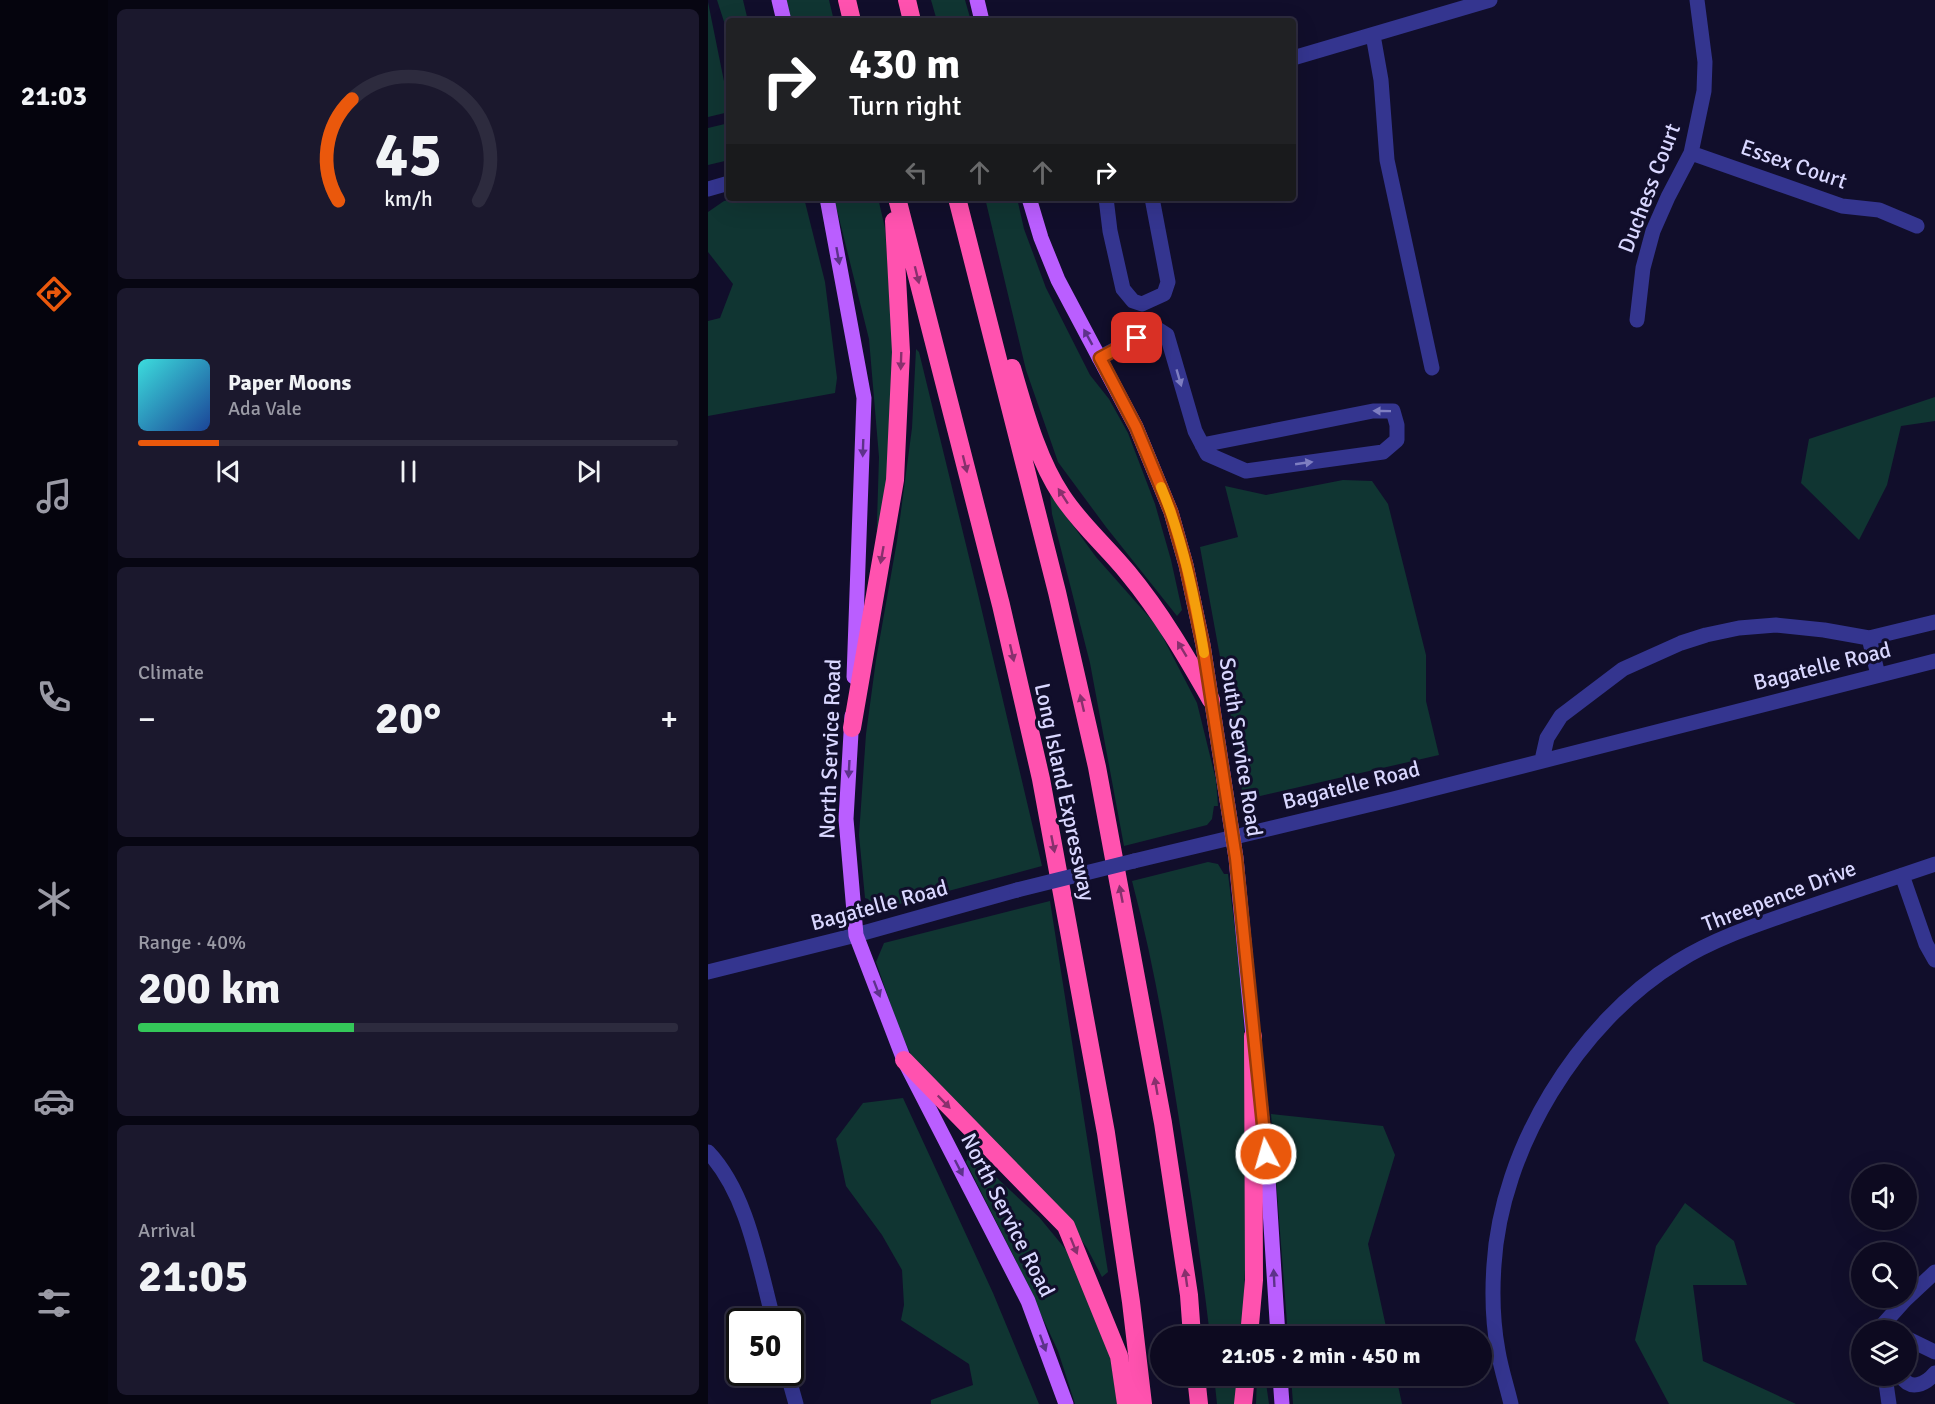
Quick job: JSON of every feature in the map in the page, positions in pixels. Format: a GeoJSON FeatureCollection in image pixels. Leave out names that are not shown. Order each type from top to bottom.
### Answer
{"type":"FeatureCollection","features":[{"type":"Feature","properties":{"kind":"highway"},"geometry":{"type":"LineString","coordinates":[[847,0],[851,18]]}},
{"type":"Feature","properties":{"kind":"highway"},"geometry":{"type":"LineString","coordinates":[[907,0],[911,18]]}},
{"type":"Feature","properties":{"kind":"highway"},"geometry":{"type":"LineString","coordinates":[[852,728],[895,480],[901,352],[895,201]]}},
{"type":"Feature","properties":{"kind":"highway","name":"Long Island Expressway"},"geometry":{"type":"LineString","coordinates":[[896,201],[1001,605],[1041,779],[1106,1133],[1131,1302],[1143,1404]]}},
{"type":"Feature","properties":{"kind":"highway"},"geometry":{"type":"LineString","coordinates":[[959,201],[1042,459],[1062,496],[1087,529],[1127,572],[1163,618],[1211,700]]}},
{"type":"Feature","properties":{"kind":"highway","name":"Long Island Expressway"},"geometry":{"type":"LineString","coordinates":[[959,201],[1057,592],[1097,767],[1163,1123],[1191,1326]]}},
{"type":"Feature","properties":{"kind":"highway"},"geometry":{"type":"LineString","coordinates":[[1250,1326],[1254,1280],[1253,1036]]}},
{"type":"Feature","properties":{"kind":"highway"},"geometry":{"type":"LineString","coordinates":[[904,1060],[1066,1226],[1119,1356],[1126,1404]]}},
{"type":"Feature","properties":{"kind":"highway"},"geometry":{"type":"LineString","coordinates":[[1197,1386],[1199,1404]]}},
{"type":"Feature","properties":{"kind":"highway"},"geometry":{"type":"LineString","coordinates":[[1243,1404],[1245,1386]]}},
{"type":"Feature","properties":{"kind":"main road"},"geometry":{"type":"LineString","coordinates":[[779,0],[783,18]]}},
{"type":"Feature","properties":{"kind":"main road"},"geometry":{"type":"LineString","coordinates":[[977,0],[981,18]]}},
{"type":"Feature","properties":{"kind":"main road","name":"North Service Road"},"geometry":{"type":"LineString","coordinates":[[828,201],[864,398],[860,566],[846,819],[856,935],[904,1060],[1028,1301],[1066,1404]]}},
{"type":"Feature","properties":{"kind":"main road","name":"South Service Road"},"geometry":{"type":"LineString","coordinates":[[1030,201],[1041,238],[1058,280],[1136,427],[1171,512],[1186,565],[1203,645],[1232,837],[1268,1178],[1277,1326]]}},
{"type":"Feature","properties":{"kind":"main road"},"geometry":{"type":"LineString","coordinates":[[1281,1386],[1282,1404]]}},
{"type":"Feature","properties":{"kind":"street"},"geometry":{"type":"LineString","coordinates":[[1296,57],[1490,0]]}},
{"type":"Feature","properties":{"kind":"street","name":"Duchess Court"},"geometry":{"type":"LineString","coordinates":[[1637,320],[1643,268],[1653,231],[1691,153],[1704,91],[1704,51],[1697,0]]}},
{"type":"Feature","properties":{"kind":"street"},"geometry":{"type":"LineString","coordinates":[[1372,35],[1381,81],[1387,160],[1432,368]]}},
{"type":"Feature","properties":{"kind":"street","name":"Essex Court"},"geometry":{"type":"LineString","coordinates":[[1691,153],[1842,206],[1879,210],[1917,226]]}},
{"type":"Feature","properties":{"kind":"street"},"geometry":{"type":"LineString","coordinates":[[708,189],[726,184]]}},
{"type":"Feature","properties":{"kind":"street"},"geometry":{"type":"LineString","coordinates":[[1106,201],[1110,231],[1124,289],[1133,301],[1142,303],[1164,294],[1168,282],[1153,201]]}},
{"type":"Feature","properties":{"kind":"street"},"geometry":{"type":"LineString","coordinates":[[1100,358],[1156,328],[1167,335],[1195,431],[1202,445],[1207,453],[1246,471],[1383,452],[1396,440],[1398,425],[1393,411],[1372,411],[1202,445]]}},
{"type":"Feature","properties":{"kind":"street"},"geometry":{"type":"LineString","coordinates":[[1542,760],[1546,738],[1562,716],[1623,669],[1681,643],[1739,628],[1776,626],[1824,630],[1869,638],[1935,622]]}},
{"type":"Feature","properties":{"kind":"street"},"geometry":{"type":"LineString","coordinates":[[1869,638],[1878,675]]}},
{"type":"Feature","properties":{"kind":"street","name":"Bagatelle Road"},"geometry":{"type":"LineString","coordinates":[[708,972],[1134,861],[1370,804],[1935,661]]}},
{"type":"Feature","properties":{"kind":"street","name":"Threepence Drive"},"geometry":{"type":"LineString","coordinates":[[1511,1404],[1498,1351],[1494,1306],[1494,1264],[1509,1186],[1525,1139],[1547,1099],[1599,1026],[1640,986],[1678,961],[1737,932],[1935,864]]}},
{"type":"Feature","properties":{"kind":"street"},"geometry":{"type":"LineString","coordinates":[[1902,875],[1926,944],[1935,960]]}},
{"type":"Feature","properties":{"kind":"street"},"geometry":{"type":"LineString","coordinates":[[708,1152],[734,1189],[750,1232],[770,1308]]}},
{"type":"Feature","properties":{"kind":"street"},"geometry":{"type":"LineString","coordinates":[[1887,1320],[1935,1272]]}},
{"type":"Feature","properties":{"kind":"street"},"geometry":{"type":"LineString","coordinates":[[1917,1343],[1935,1352]]}},
{"type":"Feature","properties":{"kind":"street"},"geometry":{"type":"LineString","coordinates":[[1917,1385],[1921,1385],[1935,1373]]}},
{"type":"Feature","properties":{"kind":"street"},"geometry":{"type":"LineString","coordinates":[[791,1386],[796,1404]]}},
{"type":"Feature","properties":{"kind":"street"},"geometry":{"type":"LineString","coordinates":[[1886,1386],[1889,1404]]}},
{"type":"Feature","properties":{"kind":"green space"},"geometry":{"type":"Polygon","coordinates":[[[717,0],[743,0],[747,18],[726,18],[726,28],[717,0]]]}},
{"type":"Feature","properties":{"kind":"green space"},"geometry":{"type":"Polygon","coordinates":[[[784,0],[829,0],[833,18],[788,18],[784,0]]]}},
{"type":"Feature","properties":{"kind":"green space"},"geometry":{"type":"Polygon","coordinates":[[[931,0],[965,0],[970,18],[936,18],[931,0]]]}},
{"type":"Feature","properties":{"kind":"green space"},"geometry":{"type":"Polygon","coordinates":[[[708,2],[726,91],[726,113],[708,117],[708,2]]]}},
{"type":"Feature","properties":{"kind":"green space"},"geometry":{"type":"Polygon","coordinates":[[[726,124],[726,161],[708,165],[708,128],[726,124]]]}},
{"type":"Feature","properties":{"kind":"green space"},"geometry":{"type":"Polygon","coordinates":[[[724,201],[805,201],[825,282],[837,378],[835,393],[708,416],[708,321],[720,318],[733,284],[708,252],[708,212],[724,201]]]}},
{"type":"Feature","properties":{"kind":"green space"},"geometry":{"type":"Polygon","coordinates":[[[835,201],[879,201],[885,228],[896,391],[885,509],[876,554],[879,457],[869,339],[835,201]]]}},
{"type":"Feature","properties":{"kind":"green space"},"geometry":{"type":"Polygon","coordinates":[[[986,201],[1018,201],[1024,229],[1046,288],[1090,375],[1109,399],[1128,433],[1155,504],[1171,560],[1182,610],[1177,616],[1058,462],[1026,370],[986,201]]]}},
{"type":"Feature","properties":{"kind":"green space"},"geometry":{"type":"Polygon","coordinates":[[[916,349],[919,352],[1042,866],[885,907],[875,905],[865,898],[859,835],[866,734],[876,660],[897,541],[912,428],[916,349]]]}},
{"type":"Feature","properties":{"kind":"green space"},"geometry":{"type":"Polygon","coordinates":[[[1935,397],[1935,421],[1901,426],[1887,485],[1859,540],[1801,483],[1809,439],[1935,397]]]}},
{"type":"Feature","properties":{"kind":"green space"},"geometry":{"type":"Polygon","coordinates":[[[1343,480],[1372,481],[1388,504],[1426,655],[1426,701],[1439,755],[1243,800],[1237,750],[1200,547],[1238,537],[1225,486],[1266,495],[1343,480]]]}},
{"type":"Feature","properties":{"kind":"green space"},"geometry":{"type":"Polygon","coordinates":[[[1050,494],[1096,557],[1157,626],[1197,703],[1216,780],[1218,806],[1214,806],[1212,819],[1207,825],[1124,846],[1090,663],[1052,514],[1050,494]]]}},
{"type":"Feature","properties":{"kind":"green space"},"geometry":{"type":"Polygon","coordinates":[[[1208,862],[1218,864],[1224,874],[1228,874],[1242,997],[1246,1082],[1246,1251],[1242,1326],[1209,1326],[1166,1037],[1132,881],[1208,862]]]}},
{"type":"Feature","properties":{"kind":"green space"},"geometry":{"type":"Polygon","coordinates":[[[1050,901],[1108,1272],[1102,1277],[1087,1248],[1059,1209],[916,1066],[898,1026],[876,962],[884,943],[1050,901]]]}},
{"type":"Feature","properties":{"kind":"green space"},"geometry":{"type":"Polygon","coordinates":[[[903,1098],[993,1293],[1039,1404],[931,1404],[931,1400],[973,1385],[969,1364],[901,1320],[904,1305],[902,1270],[882,1235],[846,1186],[836,1139],[863,1103],[903,1098]]]}},
{"type":"Feature","properties":{"kind":"green space"},"geometry":{"type":"Polygon","coordinates":[[[1271,1114],[1383,1126],[1395,1155],[1368,1244],[1386,1326],[1287,1326],[1271,1114]]]}},
{"type":"Feature","properties":{"kind":"green space"},"geometry":{"type":"Polygon","coordinates":[[[970,1153],[1039,1217],[1072,1257],[1110,1352],[1117,1404],[1075,1404],[1058,1351],[966,1162],[970,1153]]]}},
{"type":"Feature","properties":{"kind":"green space"},"geometry":{"type":"Polygon","coordinates":[[[1685,1203],[1734,1241],[1747,1285],[1693,1285],[1703,1361],[1796,1404],[1669,1404],[1635,1340],[1656,1246],[1685,1203]]]}},
{"type":"Feature","properties":{"kind":"green space"},"geometry":{"type":"Polygon","coordinates":[[[1215,1386],[1240,1386],[1239,1404],[1217,1404],[1215,1386]]]}},
{"type":"Feature","properties":{"kind":"green space"},"geometry":{"type":"Polygon","coordinates":[[[1257,1386],[1266,1386],[1269,1404],[1256,1404],[1257,1386]]]}},
{"type":"Feature","properties":{"kind":"green space"},"geometry":{"type":"Polygon","coordinates":[[[1292,1386],[1398,1386],[1402,1404],[1293,1404],[1292,1386]]]}},
{"type":"Feature","properties":{"kind":"slow traffic"},"geometry":{"type":"LineString","coordinates":[[1161,487],[1171,512],[1186,565],[1204,653]]}},
{"type":"Feature","properties":{"kind":"route"},"geometry":{"type":"LineString","coordinates":[[1137,338],[1100,358],[1136,427],[1171,512],[1186,565],[1203,645],[1236,858],[1266,1154]]}}]}
